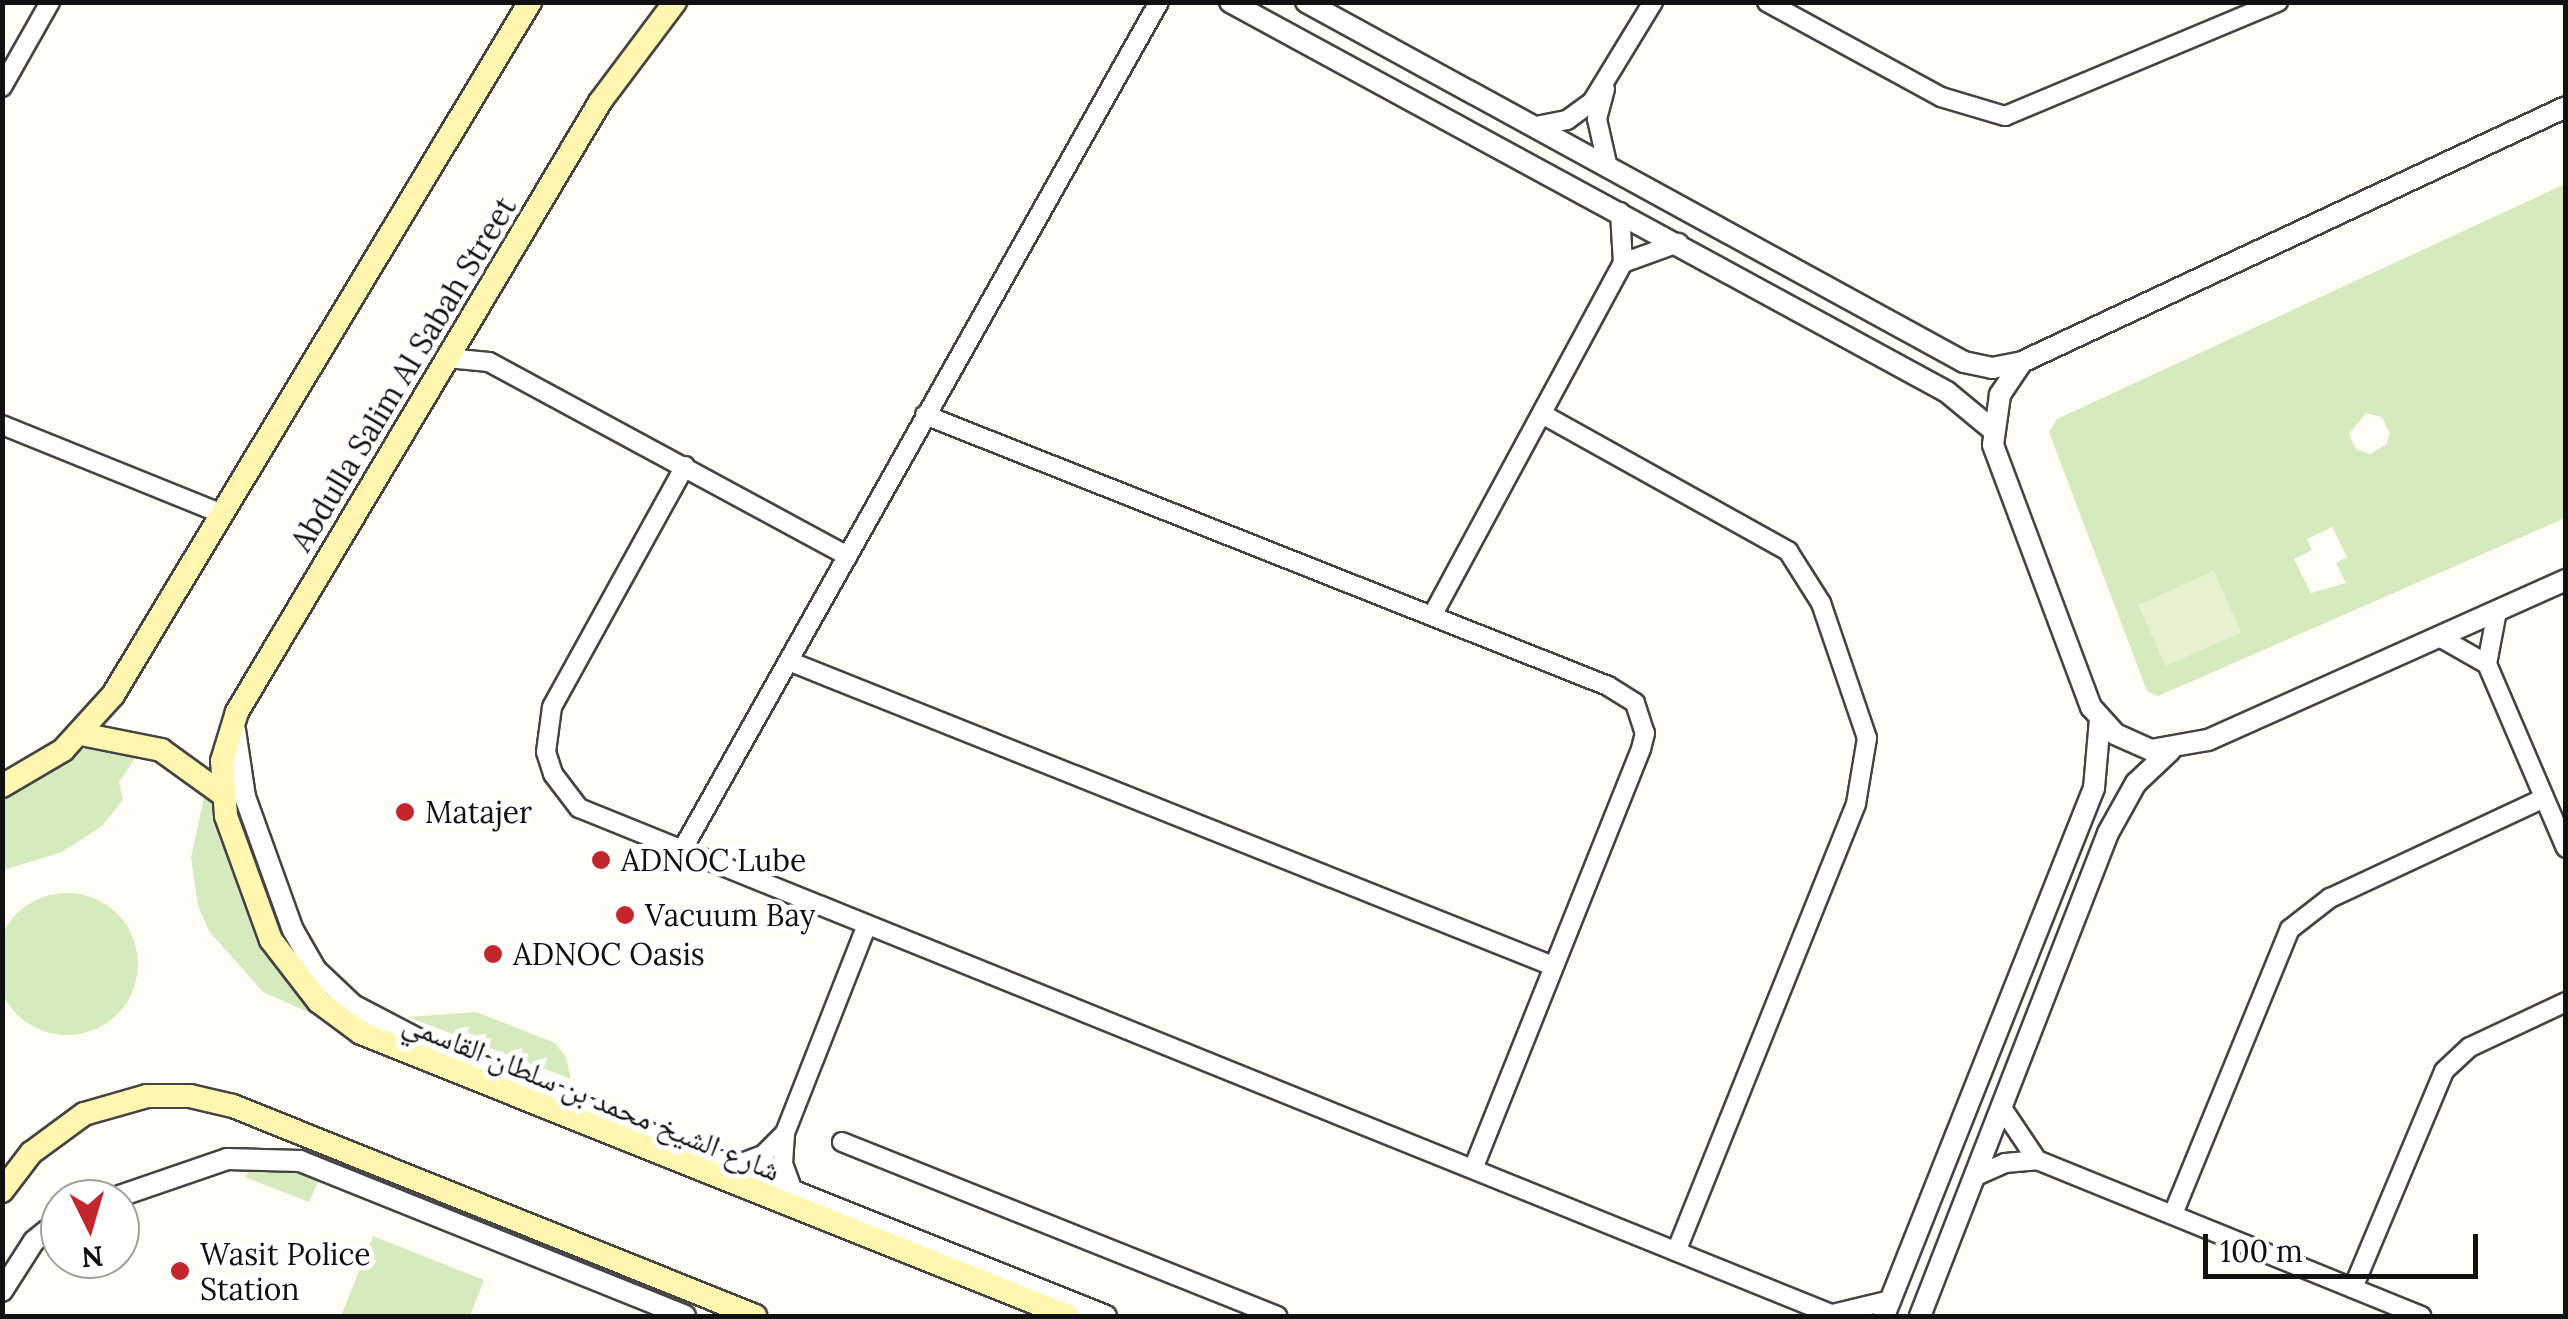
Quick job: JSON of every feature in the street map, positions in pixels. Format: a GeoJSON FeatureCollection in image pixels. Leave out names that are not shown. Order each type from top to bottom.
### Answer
{"type":"FeatureCollection","features":[{"type":"Feature","properties":{"kind":"main road"},"geometry":{"type":"LineString","coordinates":[[2,786],[81,734],[113,695],[530,2]]}},
{"type":"Feature","properties":{"kind":"main road","name":"Abdulla Salim Al Sabah Street"},"geometry":{"type":"LineString","coordinates":[[222,794],[222,761],[237,712],[600,102],[676,2]]}},
{"type":"Feature","properties":{"kind":"main road"},"geometry":{"type":"LineString","coordinates":[[81,734],[161,750],[222,794]]}},
{"type":"Feature","properties":{"kind":"main road","name":"شارع الشيخ محمد بن سلطان القاسمي"},"geometry":{"type":"LineString","coordinates":[[222,794],[270,940],[301,982],[361,1033],[918,1249],[1068,1316]]}},
{"type":"Feature","properties":{"kind":"main road"},"geometry":{"type":"LineString","coordinates":[[2,1191],[31,1153],[84,1114],[136,1098],[190,1096],[232,1106],[755,1316]]}},
{"type":"Feature","properties":{"kind":"street"},"geometry":{"type":"LineString","coordinates":[[2,87],[50,2]]}},
{"type":"Feature","properties":{"kind":"street"},"geometry":{"type":"LineString","coordinates":[[1230,2],[1959,398],[1993,430]]}},
{"type":"Feature","properties":{"kind":"street"},"geometry":{"type":"LineString","coordinates":[[1306,2],[1915,336],[1978,366],[2022,362],[2566,107]]}},
{"type":"Feature","properties":{"kind":"street"},"geometry":{"type":"LineString","coordinates":[[1536,126],[1582,112],[1607,84],[1653,2]]}},
{"type":"Feature","properties":{"kind":"street"},"geometry":{"type":"LineString","coordinates":[[1767,2],[1941,97],[2005,116],[2278,2]]}},
{"type":"Feature","properties":{"kind":"street"},"geometry":{"type":"LineString","coordinates":[[681,852],[791,662],[1151,6]]}},
{"type":"Feature","properties":{"kind":"street"},"geometry":{"type":"LineString","coordinates":[[1607,84],[1597,119],[1608,168]]}},
{"type":"Feature","properties":{"kind":"street"},"geometry":{"type":"LineString","coordinates":[[1432,616],[1624,263],[1620,212]]}},
{"type":"Feature","properties":{"kind":"street"},"geometry":{"type":"LineString","coordinates":[[1624,263],[1678,243]]}},
{"type":"Feature","properties":{"kind":"street"},"geometry":{"type":"LineString","coordinates":[[465,330],[488,362]]}},
{"type":"Feature","properties":{"kind":"street"},"geometry":{"type":"LineString","coordinates":[[1893,364],[1908,353],[1915,336]]}},
{"type":"Feature","properties":{"kind":"street"},"geometry":{"type":"LineString","coordinates":[[447,358],[488,362],[848,556]]}},
{"type":"Feature","properties":{"kind":"street"},"geometry":{"type":"LineString","coordinates":[[685,466],[546,729],[553,774],[578,808],[1834,1315],[1887,1308],[2098,776],[2100,720],[1996,467],[1993,430],[2000,395],[2022,362]]}},
{"type":"Feature","properties":{"kind":"street"},"geometry":{"type":"LineString","coordinates":[[1542,414],[1788,552],[1821,603],[1866,738],[1856,804],[1676,1250]]}},
{"type":"Feature","properties":{"kind":"street"},"geometry":{"type":"LineString","coordinates":[[925,415],[1608,686],[1636,703],[1643,717],[1641,748],[1473,1169]]}},
{"type":"Feature","properties":{"kind":"street"},"geometry":{"type":"LineString","coordinates":[[2,425],[222,514]]}},
{"type":"Feature","properties":{"kind":"street"},"geometry":{"type":"LineString","coordinates":[[1921,1315],[2108,832],[2136,783],[2170,751],[2442,638],[2566,580]]}},
{"type":"Feature","properties":{"kind":"street"},"geometry":{"type":"LineString","coordinates":[[2497,611],[2488,664],[2566,848]]}},
{"type":"Feature","properties":{"kind":"street"},"geometry":{"type":"LineString","coordinates":[[2442,638],[2488,664]]}},
{"type":"Feature","properties":{"kind":"street"},"geometry":{"type":"LineString","coordinates":[[791,662],[1554,966]]}},
{"type":"Feature","properties":{"kind":"street"},"geometry":{"type":"LineString","coordinates":[[237,712],[235,753],[245,797],[298,940],[331,987],[430,1046],[734,1166],[918,1249],[1106,1316]]}},
{"type":"Feature","properties":{"kind":"street"},"geometry":{"type":"LineString","coordinates":[[2100,720],[2133,744],[2170,751]]}},
{"type":"Feature","properties":{"kind":"street"},"geometry":{"type":"LineString","coordinates":[[2173,1214],[2281,943],[2302,916],[2544,798]]}},
{"type":"Feature","properties":{"kind":"street"},"geometry":{"type":"LineString","coordinates":[[2082,817],[2108,832]]}},
{"type":"Feature","properties":{"kind":"street"},"geometry":{"type":"LineString","coordinates":[[793,1191],[783,1162],[785,1133],[866,927]]}},
{"type":"Feature","properties":{"kind":"street"},"geometry":{"type":"LineString","coordinates":[[2353,1288],[2444,1071],[2470,1048],[2566,1002]]}},
{"type":"Feature","properties":{"kind":"street"},"geometry":{"type":"LineString","coordinates":[[2002,1108],[2038,1160]]}},
{"type":"Feature","properties":{"kind":"street"},"geometry":{"type":"LineString","coordinates":[[734,1166],[763,1155],[785,1133]]}},
{"type":"Feature","properties":{"kind":"street"},"geometry":{"type":"LineString","coordinates":[[842,1142],[1277,1316]]}},
{"type":"Feature","properties":{"kind":"street"},"geometry":{"type":"LineString","coordinates":[[140,1188],[208,1163],[282,1158],[685,1316]]}},
{"type":"Feature","properties":{"kind":"street"},"geometry":{"type":"LineString","coordinates":[[1976,1176],[2005,1164],[2038,1160],[2422,1316]]}},
{"type":"Feature","properties":{"kind":"street"},"geometry":{"type":"LineString","coordinates":[[2,1291],[40,1236]]}},
{"type":"Feature","properties":{"kind":"green space"},"geometry":{"type":"Polygon","coordinates":[[[2565,184],[2565,518],[2158,696],[2147,691],[2049,432],[2057,419],[2565,184]],[[2366,413],[2349,434],[2356,449],[2370,454],[2386,445],[2390,434],[2382,417],[2366,413]],[[2332,527],[2307,539],[2312,550],[2294,559],[2311,593],[2346,583],[2336,563],[2347,557],[2332,527]]]}},
{"type":"Feature","properties":{"kind":"green space"},"geometry":{"type":"Polygon","coordinates":[[[2214,571],[2241,632],[2165,666],[2138,605],[2214,571]]]}},
{"type":"Feature","properties":{"kind":"green space"},"geometry":{"type":"Polygon","coordinates":[[[107,737],[140,751],[119,782],[123,800],[102,826],[62,852],[3,870],[3,793],[107,737]]]}},
{"type":"Feature","properties":{"kind":"green space"},"geometry":{"type":"Polygon","coordinates":[[[207,783],[253,920],[326,1012],[323,1019],[263,992],[209,931],[198,906],[191,858],[207,783]]]}},
{"type":"Feature","properties":{"kind":"green space"},"geometry":{"type":"Polygon","coordinates":[[[67,893],[94,898],[117,914],[133,937],[138,964],[133,991],[117,1014],[94,1030],[67,1035],[40,1030],[17,1014],[1,991],[-4,964],[1,937],[17,914],[40,898],[67,893]]]}},
{"type":"Feature","properties":{"kind":"green space"},"geometry":{"type":"Polygon","coordinates":[[[476,1012],[555,1043],[566,1057],[571,1079],[408,1017],[476,1012]]]}},
{"type":"Feature","properties":{"kind":"green space"},"geometry":{"type":"Polygon","coordinates":[[[254,1163],[323,1171],[309,1202],[245,1177],[254,1163]]]}},
{"type":"Feature","properties":{"kind":"green space"},"geometry":{"type":"Polygon","coordinates":[[[373,1236],[484,1280],[470,1316],[341,1316],[373,1236]]]}},
{"type":"Feature","properties":{"kind":"place","name":"Matajer"},"geometry":{"type":"Point","coordinates":[405,812]}},
{"type":"Feature","properties":{"kind":"place","name":"ADNOC Lube"},"geometry":{"type":"Point","coordinates":[601,860]}},
{"type":"Feature","properties":{"kind":"place","name":"Vacuum Bay"},"geometry":{"type":"Point","coordinates":[625,915]}},
{"type":"Feature","properties":{"kind":"place","name":"ADNOC Oasis"},"geometry":{"type":"Point","coordinates":[493,954]}},
{"type":"Feature","properties":{"kind":"place","name":"Wasit Police Station"},"geometry":{"type":"Point","coordinates":[180,1271]}}]}
